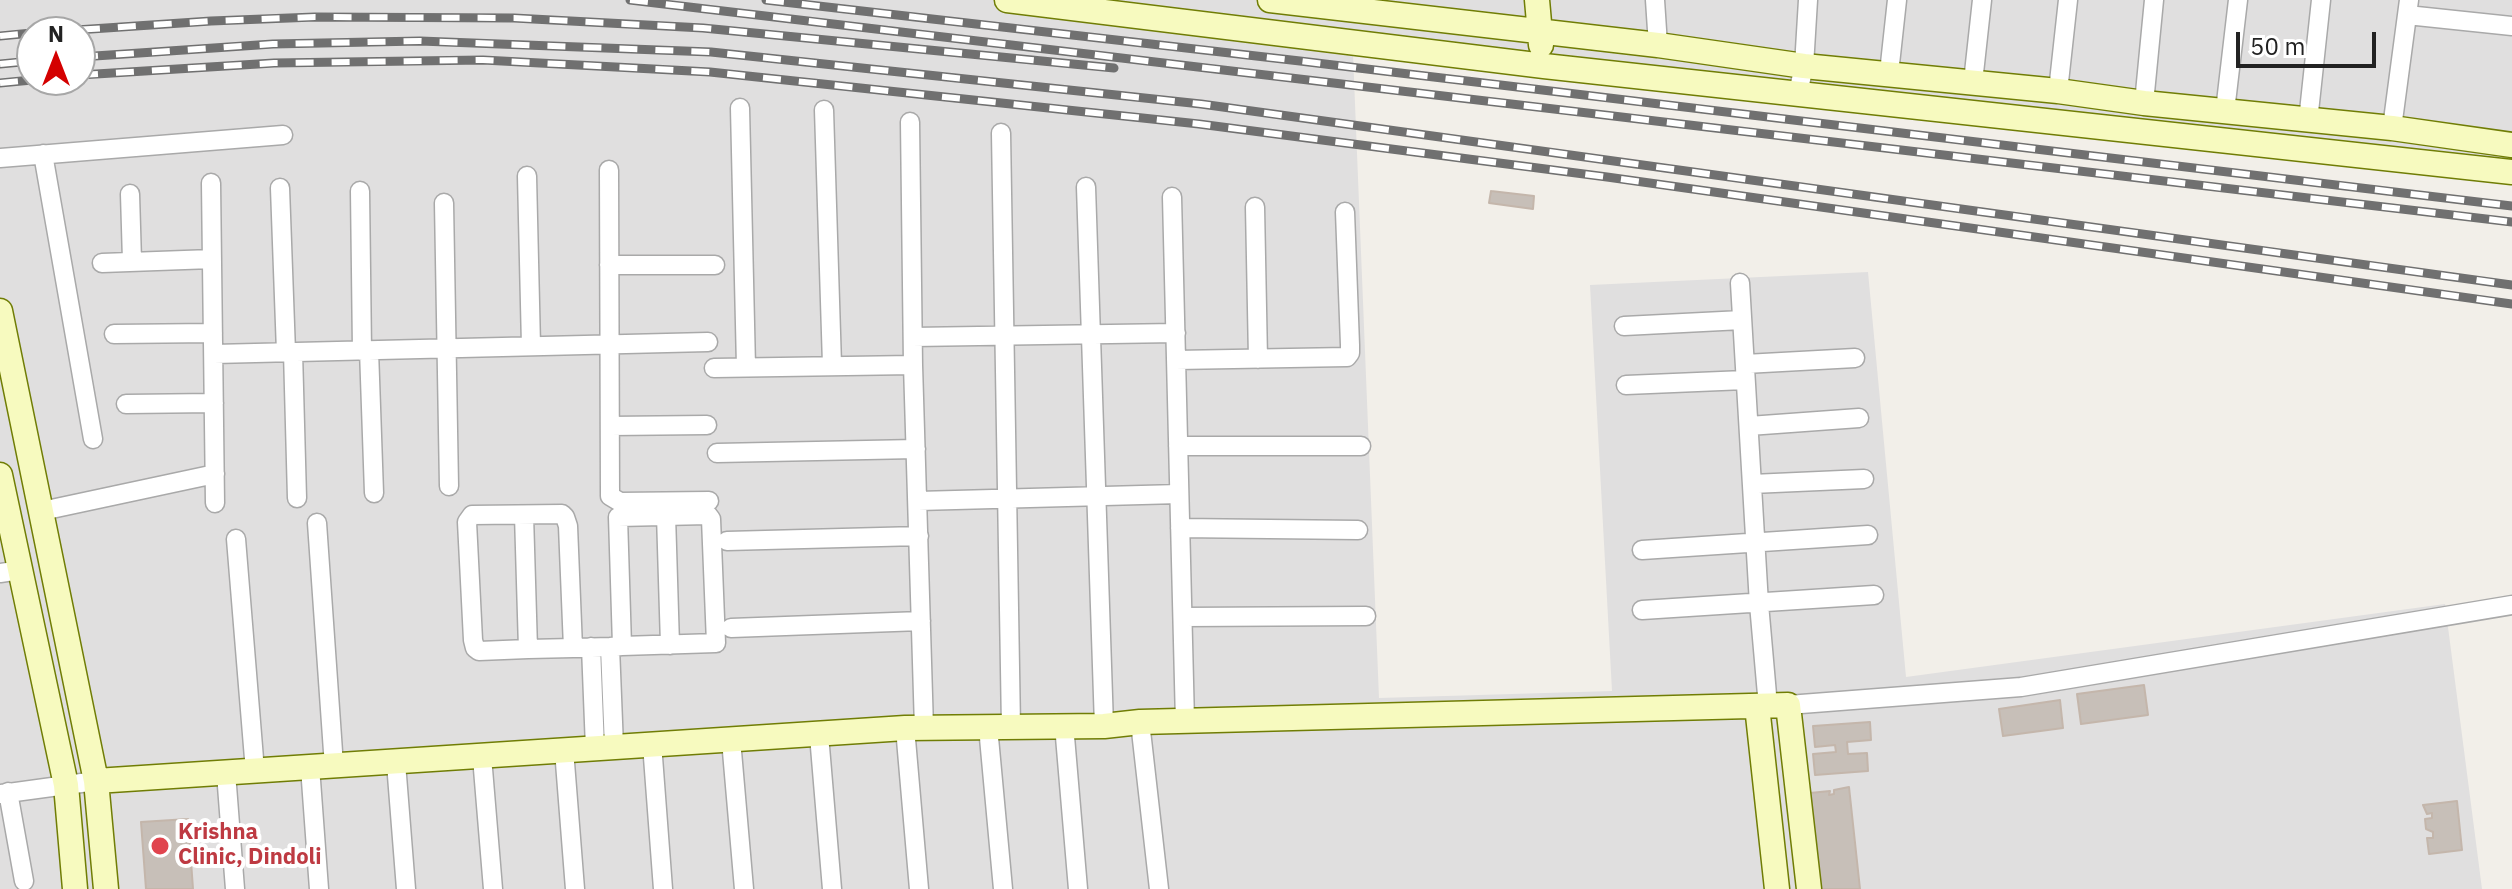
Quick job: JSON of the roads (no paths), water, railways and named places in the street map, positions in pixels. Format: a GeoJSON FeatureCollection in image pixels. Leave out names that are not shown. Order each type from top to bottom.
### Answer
{"type":"FeatureCollection","features":[{"type":"Feature","properties":{"kind":"street"},"geometry":{"type":"LineString","coordinates":[[1007,0],[1544,66],[2512,172]]}},
{"type":"Feature","properties":{"kind":"street"},"geometry":{"type":"LineString","coordinates":[[1270,0],[1397,8],[1539,32],[1804,66],[2392,128],[2512,145]]}},
{"type":"Feature","properties":{"kind":"street"},"geometry":{"type":"LineString","coordinates":[[1537,0],[1544,66]]}},
{"type":"Feature","properties":{"kind":"street"},"geometry":{"type":"LineString","coordinates":[[1655,0],[1658,45]]}},
{"type":"Feature","properties":{"kind":"street"},"geometry":{"type":"LineString","coordinates":[[1798,93],[1804,66],[1808,0]]}},
{"type":"Feature","properties":{"kind":"street"},"geometry":{"type":"LineString","coordinates":[[1889,73],[1897,0]]}},
{"type":"Feature","properties":{"kind":"street"},"geometry":{"type":"LineString","coordinates":[[1973,82],[1982,0]]}},
{"type":"Feature","properties":{"kind":"street"},"geometry":{"type":"LineString","coordinates":[[2058,91],[2068,0]]}},
{"type":"Feature","properties":{"kind":"street"},"geometry":{"type":"LineString","coordinates":[[2144,103],[2154,0]]}},
{"type":"Feature","properties":{"kind":"street"},"geometry":{"type":"LineString","coordinates":[[2225,111],[2238,0]]}},
{"type":"Feature","properties":{"kind":"street"},"geometry":{"type":"LineString","coordinates":[[2308,121],[2321,0]]}},
{"type":"Feature","properties":{"kind":"street"},"geometry":{"type":"LineString","coordinates":[[2392,128],[2408,7],[2512,26]]}},
{"type":"Feature","properties":{"kind":"street"},"geometry":{"type":"LineString","coordinates":[[740,108],[746,367]]}},
{"type":"Feature","properties":{"kind":"street"},"geometry":{"type":"LineString","coordinates":[[824,110],[832,365]]}},
{"type":"Feature","properties":{"kind":"street"},"geometry":{"type":"LineString","coordinates":[[910,122],[921,621],[914,728],[919,889]]}},
{"type":"Feature","properties":{"kind":"street"},"geometry":{"type":"LineString","coordinates":[[1001,133],[1007,499],[1000,727],[1003,889]]}},
{"type":"Feature","properties":{"kind":"street"},"geometry":{"type":"LineString","coordinates":[[0,158],[283,135]]}},
{"type":"Feature","properties":{"kind":"street"},"geometry":{"type":"LineString","coordinates":[[43,154],[93,439]]}},
{"type":"Feature","properties":{"kind":"street"},"geometry":{"type":"LineString","coordinates":[[609,170],[610,496],[614,500],[709,501]]}},
{"type":"Feature","properties":{"kind":"street"},"geometry":{"type":"LineString","coordinates":[[527,176],[531,346]]}},
{"type":"Feature","properties":{"kind":"street"},"geometry":{"type":"LineString","coordinates":[[211,183],[215,503]]}},
{"type":"Feature","properties":{"kind":"street"},"geometry":{"type":"LineString","coordinates":[[1086,187],[1104,726]]}},
{"type":"Feature","properties":{"kind":"street"},"geometry":{"type":"LineString","coordinates":[[280,188],[297,498]]}},
{"type":"Feature","properties":{"kind":"street"},"geometry":{"type":"LineString","coordinates":[[360,191],[374,493]]}},
{"type":"Feature","properties":{"kind":"street"},"geometry":{"type":"LineString","coordinates":[[130,194],[132,261]]}},
{"type":"Feature","properties":{"kind":"street"},"geometry":{"type":"LineString","coordinates":[[1172,197],[1185,722]]}},
{"type":"Feature","properties":{"kind":"street"},"geometry":{"type":"LineString","coordinates":[[444,203],[449,486]]}},
{"type":"Feature","properties":{"kind":"street"},"geometry":{"type":"LineString","coordinates":[[1255,207],[1258,359]]}},
{"type":"Feature","properties":{"kind":"street"},"geometry":{"type":"LineString","coordinates":[[1176,360],[1341,359],[1350,353],[1345,212]]}},
{"type":"Feature","properties":{"kind":"street"},"geometry":{"type":"LineString","coordinates":[[102,263],[212,259]]}},
{"type":"Feature","properties":{"kind":"street"},"geometry":{"type":"LineString","coordinates":[[609,265],[715,265]]}},
{"type":"Feature","properties":{"kind":"street"},"geometry":{"type":"LineString","coordinates":[[1740,283],[1759,604],[1771,706],[1777,889]]}},
{"type":"Feature","properties":{"kind":"street"},"geometry":{"type":"LineString","coordinates":[[0,311],[96,781],[106,889]]}},
{"type":"Feature","properties":{"kind":"street"},"geometry":{"type":"LineString","coordinates":[[1624,326],[1742,320]]}},
{"type":"Feature","properties":{"kind":"street"},"geometry":{"type":"LineString","coordinates":[[114,334],[213,333]]}},
{"type":"Feature","properties":{"kind":"street"},"geometry":{"type":"LineString","coordinates":[[913,337],[1176,333]]}},
{"type":"Feature","properties":{"kind":"street"},"geometry":{"type":"LineString","coordinates":[[214,354],[708,342]]}},
{"type":"Feature","properties":{"kind":"street"},"geometry":{"type":"LineString","coordinates":[[1626,385],[1855,358]]}},
{"type":"Feature","properties":{"kind":"street"},"geometry":{"type":"LineString","coordinates":[[714,368],[913,365]]}},
{"type":"Feature","properties":{"kind":"street"},"geometry":{"type":"LineString","coordinates":[[126,404],[214,403]]}},
{"type":"Feature","properties":{"kind":"street"},"geometry":{"type":"LineString","coordinates":[[1749,426],[1859,418]]}},
{"type":"Feature","properties":{"kind":"street"},"geometry":{"type":"LineString","coordinates":[[610,426],[707,425]]}},
{"type":"Feature","properties":{"kind":"street"},"geometry":{"type":"LineString","coordinates":[[1178,446],[1361,446]]}},
{"type":"Feature","properties":{"kind":"street"},"geometry":{"type":"LineString","coordinates":[[717,453],[916,449]]}},
{"type":"Feature","properties":{"kind":"street"},"geometry":{"type":"LineString","coordinates":[[42,511],[215,474]]}},
{"type":"Feature","properties":{"kind":"street"},"geometry":{"type":"LineString","coordinates":[[0,475],[10,572],[66,785],[75,889]]}},
{"type":"Feature","properties":{"kind":"street"},"geometry":{"type":"LineString","coordinates":[[1752,484],[1864,479]]}},
{"type":"Feature","properties":{"kind":"street"},"geometry":{"type":"LineString","coordinates":[[918,501],[1179,494]]}},
{"type":"Feature","properties":{"kind":"street"},"geometry":{"type":"LineString","coordinates":[[599,647],[616,520],[621,516],[704,514],[711,519],[716,643],[670,645],[599,647],[528,649],[479,651],[475,648],[467,522],[472,515],[562,514],[567,521],[599,647],[605,747]]}},
{"type":"Feature","properties":{"kind":"street"},"geometry":{"type":"LineString","coordinates":[[524,515],[528,649]]}},
{"type":"Feature","properties":{"kind":"street"},"geometry":{"type":"LineString","coordinates":[[666,515],[670,645]]}},
{"type":"Feature","properties":{"kind":"street"},"geometry":{"type":"LineString","coordinates":[[317,523],[334,766]]}},
{"type":"Feature","properties":{"kind":"street"},"geometry":{"type":"LineString","coordinates":[[1180,528],[1358,530]]}},
{"type":"Feature","properties":{"kind":"street"},"geometry":{"type":"LineString","coordinates":[[1642,550],[1868,535]]}},
{"type":"Feature","properties":{"kind":"street"},"geometry":{"type":"LineString","coordinates":[[727,541],[919,536]]}},
{"type":"Feature","properties":{"kind":"street"},"geometry":{"type":"LineString","coordinates":[[236,539],[255,771]]}},
{"type":"Feature","properties":{"kind":"street"},"geometry":{"type":"LineString","coordinates":[[1642,610],[1874,595]]}},
{"type":"Feature","properties":{"kind":"street"},"geometry":{"type":"LineString","coordinates":[[24,881],[4,793],[96,781],[914,728],[1104,726],[1140,722],[1771,706],[2021,687],[2512,605]]}},
{"type":"Feature","properties":{"kind":"street"},"geometry":{"type":"LineString","coordinates":[[1183,617],[1366,616]]}},
{"type":"Feature","properties":{"kind":"street"},"geometry":{"type":"LineString","coordinates":[[731,628],[921,621]]}},
{"type":"Feature","properties":{"kind":"street"},"geometry":{"type":"LineString","coordinates":[[1771,706],[1809,889]]}},
{"type":"Feature","properties":{"kind":"street"},"geometry":{"type":"LineString","coordinates":[[1140,722],[1159,889]]}},
{"type":"Feature","properties":{"kind":"street"},"geometry":{"type":"LineString","coordinates":[[1064,725],[1078,889]]}},
{"type":"Feature","properties":{"kind":"street"},"geometry":{"type":"LineString","coordinates":[[819,735],[832,889]]}},
{"type":"Feature","properties":{"kind":"street"},"geometry":{"type":"LineString","coordinates":[[731,740],[744,889]]}},
{"type":"Feature","properties":{"kind":"street"},"geometry":{"type":"LineString","coordinates":[[652,744],[663,889]]}},
{"type":"Feature","properties":{"kind":"street"},"geometry":{"type":"LineString","coordinates":[[564,750],[575,889]]}},
{"type":"Feature","properties":{"kind":"street"},"geometry":{"type":"LineString","coordinates":[[482,757],[493,889]]}},
{"type":"Feature","properties":{"kind":"street"},"geometry":{"type":"LineString","coordinates":[[396,763],[406,889]]}},
{"type":"Feature","properties":{"kind":"street"},"geometry":{"type":"LineString","coordinates":[[310,767],[319,889]]}},
{"type":"Feature","properties":{"kind":"street"},"geometry":{"type":"LineString","coordinates":[[226,773],[235,889]]}},
{"type":"Feature","properties":{"kind":"railway"},"geometry":{"type":"LineString","coordinates":[[630,0],[2512,222]]}},
{"type":"Feature","properties":{"kind":"railway"},"geometry":{"type":"LineString","coordinates":[[766,0],[2512,206]]}},
{"type":"Feature","properties":{"kind":"railway"},"geometry":{"type":"LineString","coordinates":[[96,29],[315,17],[514,18],[703,28],[1114,68]]}},
{"type":"Feature","properties":{"kind":"railway"},"geometry":{"type":"LineString","coordinates":[[0,36],[16,34]]}},
{"type":"Feature","properties":{"kind":"railway"},"geometry":{"type":"LineString","coordinates":[[96,56],[273,44],[420,41],[711,52],[1201,104],[2512,285]]}},
{"type":"Feature","properties":{"kind":"railway"},"geometry":{"type":"LineString","coordinates":[[96,74],[274,63],[483,60],[710,72],[1199,124],[1607,177],[2512,304]]}},
{"type":"Feature","properties":{"kind":"railway"},"geometry":{"type":"LineString","coordinates":[[0,64],[16,62]]}},
{"type":"Feature","properties":{"kind":"railway"},"geometry":{"type":"LineString","coordinates":[[0,83],[16,82]]}},
{"type":"Feature","properties":{"kind":"place","name":"Krishna Clinic, Dindoli"},"geometry":{"type":"Point","coordinates":[160,846]}}]}
